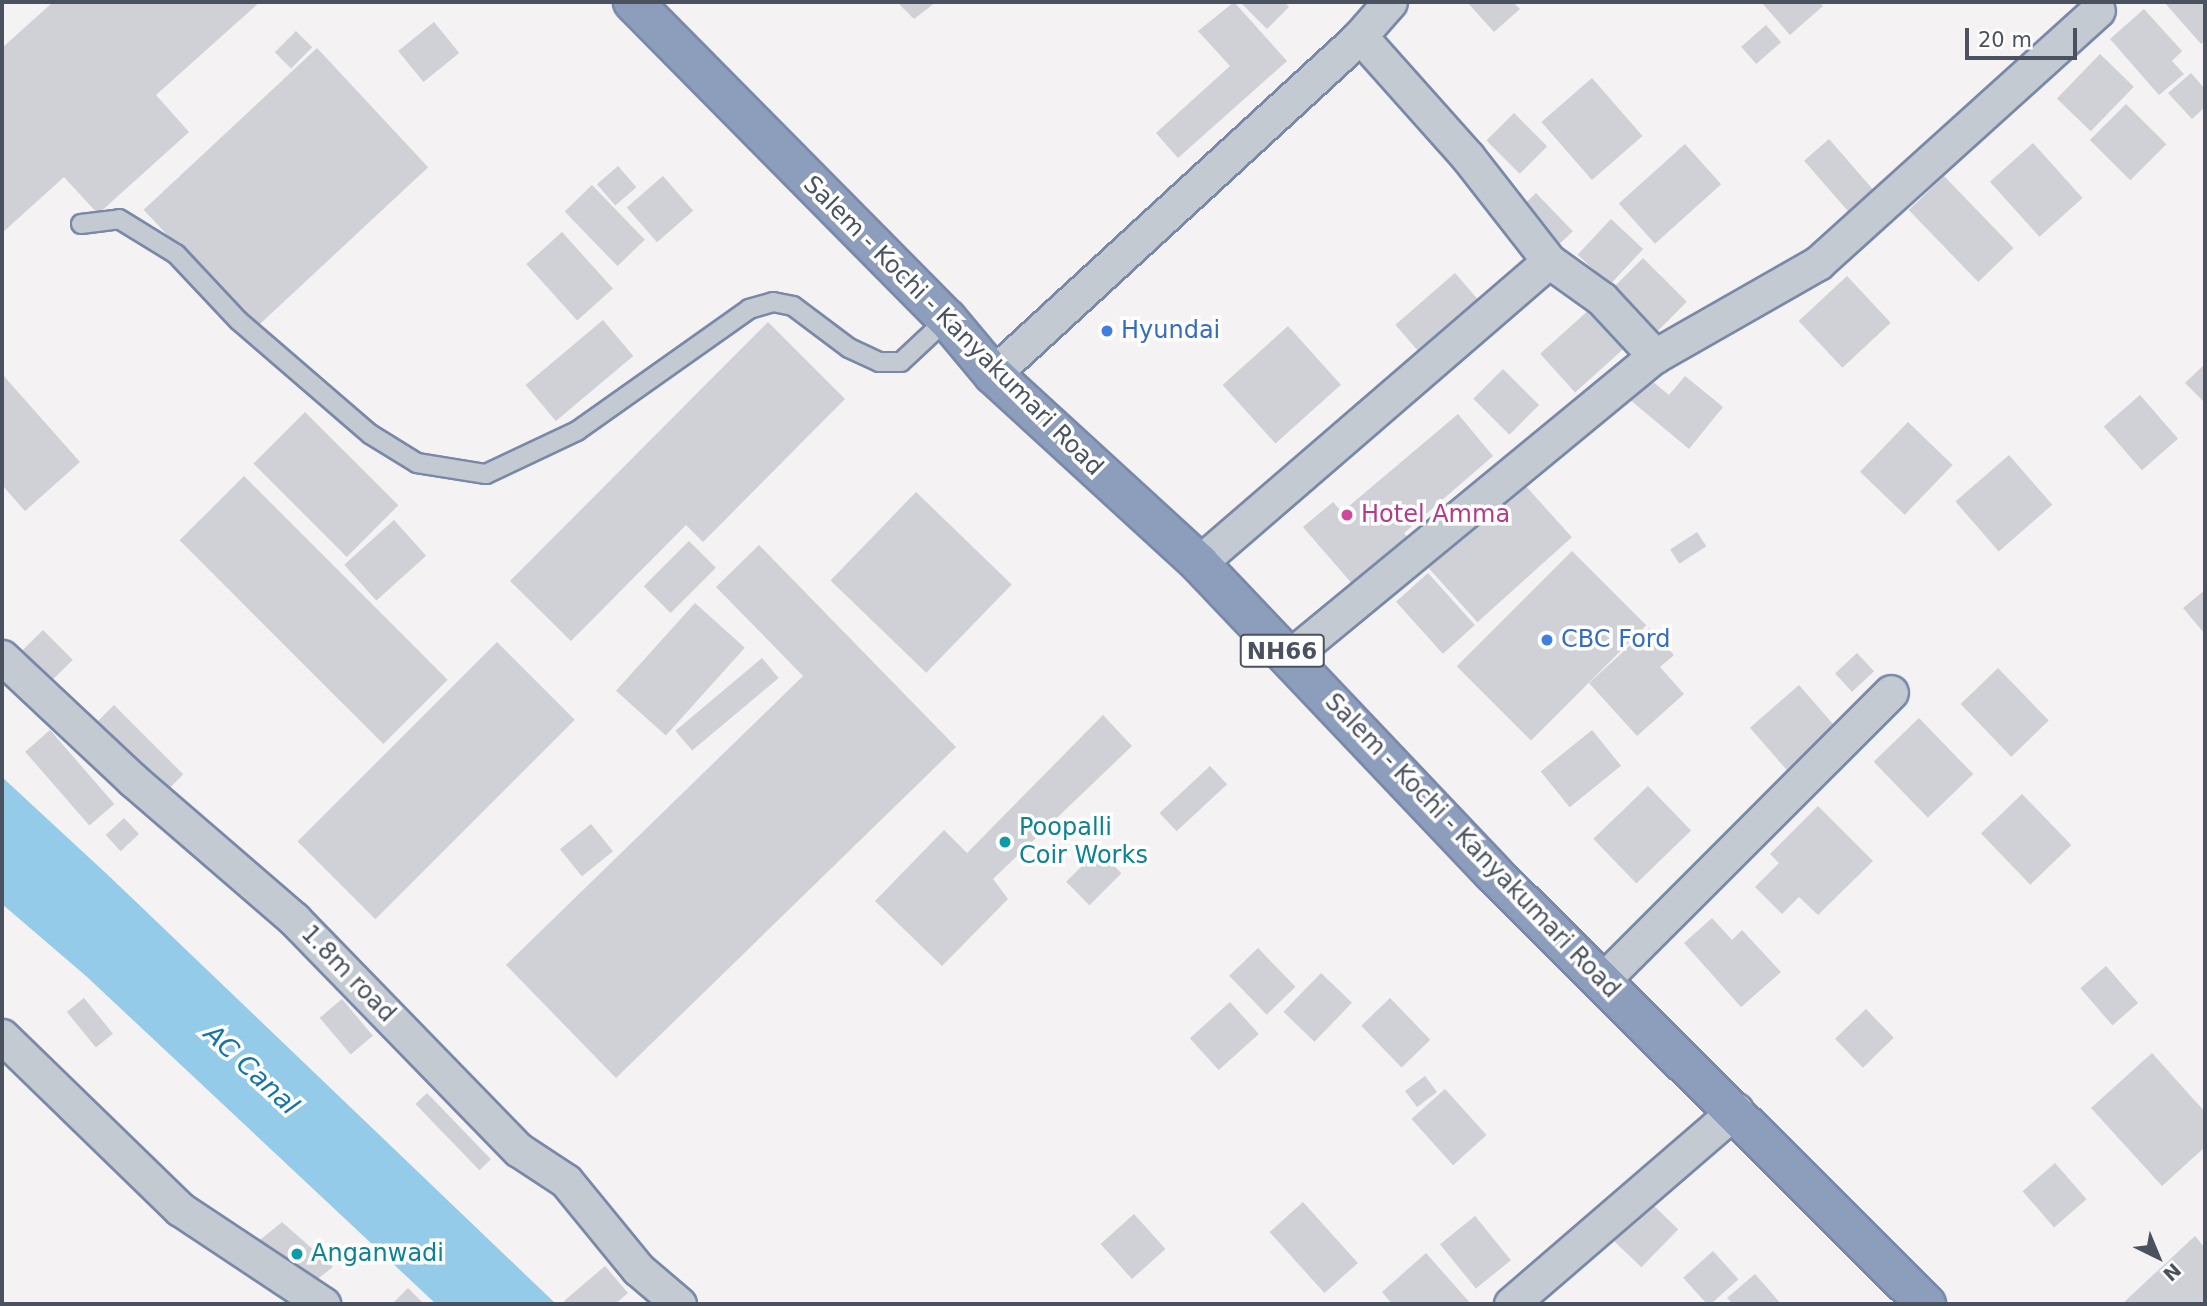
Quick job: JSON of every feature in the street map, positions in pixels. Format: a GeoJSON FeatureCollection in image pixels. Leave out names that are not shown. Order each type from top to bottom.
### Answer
{"type":"FeatureCollection","features":[{"type":"Feature","properties":{"kind":"highway","name":"Salem - Kochi - Kanyakumari Road"},"geometry":{"type":"LineString","coordinates":[[634,2],[947,319],[993,374],[1199,563],[1493,873],[1926,1304]]}},
{"type":"Feature","properties":{"kind":"street"},"geometry":{"type":"LineString","coordinates":[[993,374],[1360,36],[1390,2]]}},
{"type":"Feature","properties":{"kind":"street"},"geometry":{"type":"LineString","coordinates":[[1289,658],[1655,356],[1818,263],[2099,4]]}},
{"type":"Feature","properties":{"kind":"street"},"geometry":{"type":"LineString","coordinates":[[1360,36],[1467,156],[1549,261],[1602,299],[1655,356]]}},
{"type":"Feature","properties":{"kind":"street"},"geometry":{"type":"LineString","coordinates":[[1199,563],[1549,261]]}},
{"type":"Feature","properties":{"kind":"street","name":"1.8m road"},"geometry":{"type":"LineString","coordinates":[[2,657],[133,780],[294,919],[519,1150],[566,1181],[638,1269],[679,1304]]}},
{"type":"Feature","properties":{"kind":"street"},"geometry":{"type":"LineString","coordinates":[[1603,980],[1891,692]]}},
{"type":"Feature","properties":{"kind":"street"},"geometry":{"type":"LineString","coordinates":[[2,1036],[180,1209],[323,1304]]}},
{"type":"Feature","properties":{"kind":"street"},"geometry":{"type":"LineString","coordinates":[[1511,1304],[1735,1111]]}},
{"type":"Feature","properties":{"kind":"lane"},"geometry":{"type":"LineString","coordinates":[[81,224],[119,219],[176,254],[239,321],[370,434],[417,463],[486,474],[577,431],[749,309],[773,302],[793,306],[849,348],[879,362],[901,362],[947,319]]}},
{"type":"Feature","properties":{"kind":"water","name":"AC Canal"},"geometry":{"type":"Polygon","coordinates":[[[2,777],[556,1304],[436,1304],[86,976],[2,904],[2,777]]]}},
{"type":"Feature","properties":{"kind":"building"},"geometry":{"type":"Polygon","coordinates":[[[53,2],[260,2],[156,95],[189,132],[98,214],[64,177],[2,233],[2,48],[53,2]]]}},
{"type":"Feature","properties":{"kind":"building"},"geometry":{"type":"Polygon","coordinates":[[[897,2],[936,2],[914,19],[897,2]]]}},
{"type":"Feature","properties":{"kind":"building"},"geometry":{"type":"Polygon","coordinates":[[[1234,2],[1287,61],[1178,158],[1156,133],[1230,66],[1198,31],[1234,2]]]}},
{"type":"Feature","properties":{"kind":"building"},"geometry":{"type":"Polygon","coordinates":[[[1240,2],[1284,2],[1289,7],[1267,29],[1240,2]]]}},
{"type":"Feature","properties":{"kind":"building"},"geometry":{"type":"Polygon","coordinates":[[[1467,2],[1513,2],[1520,9],[1494,32],[1467,2]]]}},
{"type":"Feature","properties":{"kind":"building"},"geometry":{"type":"Polygon","coordinates":[[[1761,2],[1819,2],[1823,6],[1790,35],[1761,2]]]}},
{"type":"Feature","properties":{"kind":"building"},"geometry":{"type":"Polygon","coordinates":[[[2164,2],[2205,2],[2205,41],[2201,44],[2164,2]]]}},
{"type":"Feature","properties":{"kind":"building"},"geometry":{"type":"Polygon","coordinates":[[[2144,9],[2182,51],[2172,61],[2184,74],[2159,95],[2110,39],[2144,9]]]}},
{"type":"Feature","properties":{"kind":"building"},"geometry":{"type":"Polygon","coordinates":[[[434,22],[459,53],[423,82],[398,51],[434,22]]]}},
{"type":"Feature","properties":{"kind":"building"},"geometry":{"type":"Polygon","coordinates":[[[1766,25],[1781,42],[1756,64],[1741,47],[1766,25]]]}},
{"type":"Feature","properties":{"kind":"building"},"geometry":{"type":"Polygon","coordinates":[[[296,31],[312,47],[291,68],[275,52],[296,31]]]}},
{"type":"Feature","properties":{"kind":"building"},"geometry":{"type":"Polygon","coordinates":[[[317,48],[428,167],[255,329],[144,210],[317,48]]]}},
{"type":"Feature","properties":{"kind":"building"},"geometry":{"type":"Polygon","coordinates":[[[2100,54],[2134,87],[2091,131],[2057,99],[2100,54]]]}},
{"type":"Feature","properties":{"kind":"building"},"geometry":{"type":"Polygon","coordinates":[[[2191,73],[2205,89],[2205,107],[2192,119],[2168,93],[2191,73]]]}},
{"type":"Feature","properties":{"kind":"building"},"geometry":{"type":"Polygon","coordinates":[[[1592,78],[1643,136],[1592,180],[1541,122],[1592,78]]]}},
{"type":"Feature","properties":{"kind":"building"},"geometry":{"type":"Polygon","coordinates":[[[2126,104],[2166,144],[2130,180],[2090,140],[2126,104]]]}},
{"type":"Feature","properties":{"kind":"building"},"geometry":{"type":"Polygon","coordinates":[[[1514,113],[1547,146],[1520,174],[1486,141],[1514,113]]]}},
{"type":"Feature","properties":{"kind":"building"},"geometry":{"type":"Polygon","coordinates":[[[1829,139],[1880,197],[1855,219],[1804,161],[1829,139]]]}},
{"type":"Feature","properties":{"kind":"building"},"geometry":{"type":"Polygon","coordinates":[[[2033,143],[2083,198],[2039,237],[1990,182],[2033,143]]]}},
{"type":"Feature","properties":{"kind":"building"},"geometry":{"type":"Polygon","coordinates":[[[1685,144],[1721,184],[1655,244],[1619,204],[1685,144]]]}},
{"type":"Feature","properties":{"kind":"building"},"geometry":{"type":"Polygon","coordinates":[[[618,166],[636,187],[615,206],[597,184],[618,166]]]}},
{"type":"Feature","properties":{"kind":"building"},"geometry":{"type":"Polygon","coordinates":[[[663,176],[693,211],[657,242],[627,207],[663,176]]]}},
{"type":"Feature","properties":{"kind":"building"},"geometry":{"type":"Polygon","coordinates":[[[1944,176],[2013,248],[1978,282],[1909,210],[1944,176]]]}},
{"type":"Feature","properties":{"kind":"building"},"geometry":{"type":"Polygon","coordinates":[[[592,185],[645,240],[617,266],[565,211],[592,185]]]}},
{"type":"Feature","properties":{"kind":"building"},"geometry":{"type":"Polygon","coordinates":[[[1536,193],[1573,231],[1556,247],[1519,209],[1536,193]]]}},
{"type":"Feature","properties":{"kind":"building"},"geometry":{"type":"Polygon","coordinates":[[[1611,219],[1643,249],[1610,285],[1578,255],[1611,219]]]}},
{"type":"Feature","properties":{"kind":"building"},"geometry":{"type":"Polygon","coordinates":[[[562,232],[613,288],[577,321],[526,264],[562,232]]]}},
{"type":"Feature","properties":{"kind":"building"},"geometry":{"type":"Polygon","coordinates":[[[1643,258],[1687,302],[1654,335],[1610,291],[1643,258]]]}},
{"type":"Feature","properties":{"kind":"building"},"geometry":{"type":"Polygon","coordinates":[[[1455,273],[1479,301],[1420,353],[1395,325],[1455,273]]]}},
{"type":"Feature","properties":{"kind":"building"},"geometry":{"type":"Polygon","coordinates":[[[1847,276],[1891,323],[1842,368],[1799,321],[1847,276]]]}},
{"type":"Feature","properties":{"kind":"building"},"geometry":{"type":"Polygon","coordinates":[[[1590,309],[1625,348],[1575,392],[1540,354],[1590,309]]]}},
{"type":"Feature","properties":{"kind":"building"},"geometry":{"type":"Polygon","coordinates":[[[603,320],[633,356],[556,421],[526,385],[603,320]]]}},
{"type":"Feature","properties":{"kind":"building"},"geometry":{"type":"Polygon","coordinates":[[[768,322],[845,399],[703,542],[686,525],[571,641],[510,581],[768,322]]]}},
{"type":"Feature","properties":{"kind":"building"},"geometry":{"type":"Polygon","coordinates":[[[1288,326],[1341,385],[1275,444],[1223,385],[1288,326]]]}},
{"type":"Feature","properties":{"kind":"building"},"geometry":{"type":"Polygon","coordinates":[[[2205,364],[2205,403],[2185,383],[2205,364]]]}},
{"type":"Feature","properties":{"kind":"building"},"geometry":{"type":"Polygon","coordinates":[[[1503,369],[1539,405],[1509,435],[1473,399],[1503,369]]]}},
{"type":"Feature","properties":{"kind":"building"},"geometry":{"type":"Polygon","coordinates":[[[2,374],[80,462],[25,511],[2,485],[2,374]]]}},
{"type":"Feature","properties":{"kind":"building"},"geometry":{"type":"Polygon","coordinates":[[[1685,376],[1723,407],[1689,449],[1629,399],[1647,377],[1669,395],[1685,376]]]}},
{"type":"Feature","properties":{"kind":"building"},"geometry":{"type":"Polygon","coordinates":[[[2140,395],[2178,439],[2142,470],[2104,426],[2140,395]]]}},
{"type":"Feature","properties":{"kind":"building"},"geometry":{"type":"Polygon","coordinates":[[[305,412],[398,505],[347,557],[253,464],[305,412]]]}},
{"type":"Feature","properties":{"kind":"building"},"geometry":{"type":"Polygon","coordinates":[[[1458,414],[1493,456],[1404,533],[1409,539],[1354,586],[1303,527],[1333,502],[1342,512],[1458,414]]]}},
{"type":"Feature","properties":{"kind":"building"},"geometry":{"type":"Polygon","coordinates":[[[1908,422],[1953,465],[1905,515],[1860,472],[1908,422]]]}},
{"type":"Feature","properties":{"kind":"building"},"geometry":{"type":"Polygon","coordinates":[[[2009,455],[2052,505],[1999,551],[1955,502],[2009,455]]]}},
{"type":"Feature","properties":{"kind":"building"},"geometry":{"type":"Polygon","coordinates":[[[244,476],[448,680],[383,744],[180,540],[244,476]]]}},
{"type":"Feature","properties":{"kind":"building"},"geometry":{"type":"Polygon","coordinates":[[[1523,483],[1572,537],[1477,622],[1429,568],[1523,483]]]}},
{"type":"Feature","properties":{"kind":"building"},"geometry":{"type":"Polygon","coordinates":[[[916,492],[1012,584],[926,673],[831,580],[916,492]]]}},
{"type":"Feature","properties":{"kind":"building"},"geometry":{"type":"Polygon","coordinates":[[[394,520],[426,556],[376,601],[344,565],[394,520]]]}},
{"type":"Feature","properties":{"kind":"building"},"geometry":{"type":"Polygon","coordinates":[[[1697,532],[1706,546],[1679,564],[1670,549],[1697,532]]]}},
{"type":"Feature","properties":{"kind":"building"},"geometry":{"type":"Polygon","coordinates":[[[689,541],[716,568],[671,613],[644,586],[689,541]]]}},
{"type":"Feature","properties":{"kind":"building"},"geometry":{"type":"Polygon","coordinates":[[[759,545],[956,747],[616,1078],[506,965],[803,676],[716,587],[759,545]]]}},
{"type":"Feature","properties":{"kind":"building","name":"CBC Ford"},"geometry":{"type":"Polygon","coordinates":[[[1572,551],[1646,625],[1531,741],[1457,666],[1572,551]]]}},
{"type":"Feature","properties":{"kind":"building"},"geometry":{"type":"Polygon","coordinates":[[[1428,573],[1475,625],[1443,654],[1396,602],[1428,573]]]}},
{"type":"Feature","properties":{"kind":"building"},"geometry":{"type":"Polygon","coordinates":[[[2205,590],[2205,634],[2183,608],[2205,590]]]}},
{"type":"Feature","properties":{"kind":"building"},"geometry":{"type":"Polygon","coordinates":[[[695,603],[745,648],[666,736],[616,691],[695,603]]]}},
{"type":"Feature","properties":{"kind":"building"},"geometry":{"type":"Polygon","coordinates":[[[1649,628],[1674,655],[1660,667],[1684,694],[1637,736],[1589,683],[1649,628]]]}},
{"type":"Feature","properties":{"kind":"building"},"geometry":{"type":"Polygon","coordinates":[[[43,630],[73,660],[46,687],[16,657],[43,630]]]}},
{"type":"Feature","properties":{"kind":"building"},"geometry":{"type":"Polygon","coordinates":[[[497,642],[575,720],[375,919],[298,841],[497,642]]]}},
{"type":"Feature","properties":{"kind":"building"},"geometry":{"type":"Polygon","coordinates":[[[1857,653],[1874,671],[1852,692],[1835,673],[1857,653]]]}},
{"type":"Feature","properties":{"kind":"building"},"geometry":{"type":"Polygon","coordinates":[[[762,658],[779,678],[692,751],[675,731],[762,658]]]}},
{"type":"Feature","properties":{"kind":"building"},"geometry":{"type":"Polygon","coordinates":[[[1998,668],[2049,721],[2011,757],[1961,704],[1998,668]]]}},
{"type":"Feature","properties":{"kind":"building"},"geometry":{"type":"Polygon","coordinates":[[[1799,685],[1842,734],[1793,777],[1750,728],[1799,685]]]}},
{"type":"Feature","properties":{"kind":"building"},"geometry":{"type":"Polygon","coordinates":[[[114,705],[183,774],[165,793],[96,723],[114,705]]]}},
{"type":"Feature","properties":{"kind":"building","name":"Poopalli Coir Works"},"geometry":{"type":"Polygon","coordinates":[[[1103,715],[1132,746],[993,879],[1008,899],[942,966],[875,901],[944,830],[967,853],[1103,715]]]}},
{"type":"Feature","properties":{"kind":"building"},"geometry":{"type":"Polygon","coordinates":[[[1919,718],[1973,774],[1928,818],[1874,762],[1919,718]]]}},
{"type":"Feature","properties":{"kind":"building"},"geometry":{"type":"Polygon","coordinates":[[[50,730],[114,804],[89,826],[25,752],[50,730]]]}},
{"type":"Feature","properties":{"kind":"building"},"geometry":{"type":"Polygon","coordinates":[[[1592,730],[1621,766],[1570,807],[1541,772],[1592,730]]]}},
{"type":"Feature","properties":{"kind":"building"},"geometry":{"type":"Polygon","coordinates":[[[1210,766],[1227,784],[1177,831],[1160,813],[1210,766]]]}},
{"type":"Feature","properties":{"kind":"building"},"geometry":{"type":"Polygon","coordinates":[[[1648,786],[1691,831],[1636,883],[1593,839],[1648,786]]]}},
{"type":"Feature","properties":{"kind":"building"},"geometry":{"type":"Polygon","coordinates":[[[2022,794],[2071,845],[2030,885],[1981,834],[2022,794]]]}},
{"type":"Feature","properties":{"kind":"building"},"geometry":{"type":"Polygon","coordinates":[[[1818,806],[1873,861],[1818,915],[1799,897],[1782,914],[1755,887],[1779,863],[1770,854],[1818,806]]]}},
{"type":"Feature","properties":{"kind":"building"},"geometry":{"type":"Polygon","coordinates":[[[124,818],[139,834],[121,851],[106,835],[124,818]]]}},
{"type":"Feature","properties":{"kind":"building"},"geometry":{"type":"Polygon","coordinates":[[[591,824],[613,851],[582,876],[560,849],[591,824]]]}},
{"type":"Feature","properties":{"kind":"building"},"geometry":{"type":"Polygon","coordinates":[[[1098,850],[1121,873],[1090,905],[1066,882],[1098,850]]]}},
{"type":"Feature","properties":{"kind":"building"},"geometry":{"type":"Polygon","coordinates":[[[1712,918],[1732,940],[1742,930],[1781,972],[1741,1007],[1684,943],[1712,918]]]}},
{"type":"Feature","properties":{"kind":"building"},"geometry":{"type":"Polygon","coordinates":[[[1258,948],[1296,987],[1267,1015],[1229,976],[1258,948]]]}},
{"type":"Feature","properties":{"kind":"building"},"geometry":{"type":"Polygon","coordinates":[[[2106,966],[2138,1003],[2112,1025],[2080,988],[2106,966]]]}},
{"type":"Feature","properties":{"kind":"building"},"geometry":{"type":"Polygon","coordinates":[[[1321,973],[1352,1003],[1314,1042],[1283,1012],[1321,973]]]}},
{"type":"Feature","properties":{"kind":"building"},"geometry":{"type":"Polygon","coordinates":[[[84,998],[113,1034],[96,1048],[67,1012],[84,998]]]}},
{"type":"Feature","properties":{"kind":"building"},"geometry":{"type":"Polygon","coordinates":[[[1390,998],[1430,1040],[1402,1068],[1361,1026],[1390,998]]]}},
{"type":"Feature","properties":{"kind":"building"},"geometry":{"type":"Polygon","coordinates":[[[342,999],[373,1036],[351,1054],[320,1018],[342,999]]]}},
{"type":"Feature","properties":{"kind":"building"},"geometry":{"type":"Polygon","coordinates":[[[1230,1002],[1259,1034],[1219,1070],[1190,1038],[1230,1002]]]}},
{"type":"Feature","properties":{"kind":"building"},"geometry":{"type":"Polygon","coordinates":[[[1866,1009],[1894,1038],[1863,1068],[1835,1039],[1866,1009]]]}},
{"type":"Feature","properties":{"kind":"building"},"geometry":{"type":"Polygon","coordinates":[[[2152,1053],[2205,1112],[2205,1147],[2162,1186],[2091,1108],[2152,1053]]]}},
{"type":"Feature","properties":{"kind":"building"},"geometry":{"type":"Polygon","coordinates":[[[1425,1076],[1437,1092],[1417,1107],[1405,1091],[1425,1076]]]}},
{"type":"Feature","properties":{"kind":"building"},"geometry":{"type":"Polygon","coordinates":[[[1445,1089],[1486,1135],[1453,1165],[1412,1119],[1445,1089]]]}},
{"type":"Feature","properties":{"kind":"building"},"geometry":{"type":"Polygon","coordinates":[[[427,1093],[491,1159],[479,1170],[415,1104],[427,1093]]]}},
{"type":"Feature","properties":{"kind":"building"},"geometry":{"type":"Polygon","coordinates":[[[2055,1163],[2086,1199],[2054,1227],[2023,1191],[2055,1163]]]}},
{"type":"Feature","properties":{"kind":"building"},"geometry":{"type":"Polygon","coordinates":[[[1648,1200],[1678,1229],[1641,1267],[1611,1238],[1648,1200]]]}},
{"type":"Feature","properties":{"kind":"building"},"geometry":{"type":"Polygon","coordinates":[[[1303,1202],[1358,1263],[1324,1293],[1270,1232],[1303,1202]]]}},
{"type":"Feature","properties":{"kind":"building"},"geometry":{"type":"Polygon","coordinates":[[[1134,1214],[1165,1249],[1132,1279],[1101,1244],[1134,1214]]]}},
{"type":"Feature","properties":{"kind":"building"},"geometry":{"type":"Polygon","coordinates":[[[1475,1216],[1511,1260],[1476,1289],[1440,1244],[1475,1216]]]}},
{"type":"Feature","properties":{"kind":"building","name":"Anganwadi"},"geometry":{"type":"Polygon","coordinates":[[[282,1222],[333,1267],[311,1284],[260,1240],[282,1222]]]}},
{"type":"Feature","properties":{"kind":"building"},"geometry":{"type":"Polygon","coordinates":[[[2195,1236],[2205,1248],[2205,1304],[2122,1304],[2195,1236]]]}},
{"type":"Feature","properties":{"kind":"building"},"geometry":{"type":"Polygon","coordinates":[[[1713,1251],[1738,1279],[1711,1304],[1707,1304],[1683,1278],[1713,1251]]]}},
{"type":"Feature","properties":{"kind":"building"},"geometry":{"type":"Polygon","coordinates":[[[1426,1253],[1471,1304],[1392,1304],[1382,1292],[1426,1253]]]}},
{"type":"Feature","properties":{"kind":"building"},"geometry":{"type":"Polygon","coordinates":[[[605,1266],[628,1293],[615,1304],[567,1304],[564,1301],[605,1266]]]}},
{"type":"Feature","properties":{"kind":"building"},"geometry":{"type":"Polygon","coordinates":[[[1755,1274],[1781,1304],[1733,1304],[1727,1298],[1755,1274]]]}},
{"type":"Feature","properties":{"kind":"building"},"geometry":{"type":"Polygon","coordinates":[[[408,1288],[424,1304],[392,1304],[408,1288]]]}},
{"type":"Feature","properties":{"kind":"place","name":"Hyundai"},"geometry":{"type":"Point","coordinates":[1107,331]}},
{"type":"Feature","properties":{"kind":"place","name":"Hotel Amma"},"geometry":{"type":"Point","coordinates":[1347,515]}},
{"type":"Feature","properties":{"kind":"place","name":"CBC Ford"},"geometry":{"type":"Point","coordinates":[1547,640]}},
{"type":"Feature","properties":{"kind":"place","name":"Poopalli Coir Works"},"geometry":{"type":"Point","coordinates":[1005,842]}},
{"type":"Feature","properties":{"kind":"place","name":"Anganwadi"},"geometry":{"type":"Point","coordinates":[297,1254]}}]}
